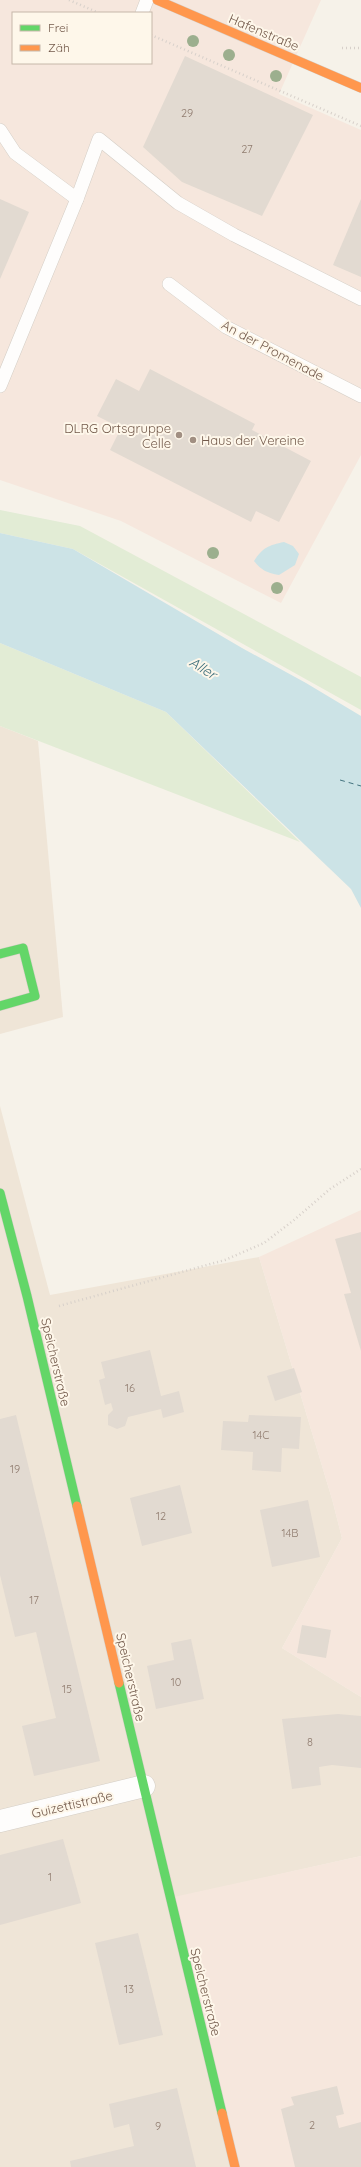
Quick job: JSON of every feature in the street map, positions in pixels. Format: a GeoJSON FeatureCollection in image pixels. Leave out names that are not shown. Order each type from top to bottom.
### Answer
{"type":"FeatureCollection","features":[{"type":"Feature","properties":{"kind":"street","name":"Hafenstraße"},"geometry":{"type":"LineString","coordinates":[[157,0],[361,88]]}},
{"type":"Feature","properties":{"kind":"street"},"geometry":{"type":"LineString","coordinates":[[0,954],[23,948],[35,996],[0,1006]]}},
{"type":"Feature","properties":{"kind":"street","name":"Speicherstraße"},"geometry":{"type":"LineString","coordinates":[[0,1193],[31,1313],[235,2167]]}},
{"type":"Feature","properties":{"kind":"street","name":"Guizettistraße"},"geometry":{"type":"LineString","coordinates":[[0,1821],[144,1786]]}},
{"type":"Feature","properties":{"kind":"lane"},"geometry":{"type":"LineString","coordinates":[[142,12],[147,0]]}},
{"type":"Feature","properties":{"kind":"lane"},"geometry":{"type":"LineString","coordinates":[[0,130],[15,153],[77,199]]}},
{"type":"Feature","properties":{"kind":"lane"},"geometry":{"type":"LineString","coordinates":[[0,386],[77,199],[99,139],[178,204],[234,235],[361,299]]}},
{"type":"Feature","properties":{"kind":"lane","name":"An der Promenade"},"geometry":{"type":"LineString","coordinates":[[169,284],[226,327],[361,396]]}},
{"type":"Feature","properties":{"kind":"path"},"geometry":{"type":"LineString","coordinates":[[69,0],[97,12]]}},
{"type":"Feature","properties":{"kind":"path"},"geometry":{"type":"LineString","coordinates":[[152,35],[361,126]]}},
{"type":"Feature","properties":{"kind":"path"},"geometry":{"type":"LineString","coordinates":[[31,1313],[171,1276],[225,1260],[264,1243],[294,1220],[330,1188],[361,1170]]}},
{"type":"Feature","properties":{"kind":"shaded area"},"geometry":{"type":"Polygon","coordinates":[[[0,0],[321,0],[279,94],[361,130],[361,455],[281,603],[121,521],[0,480],[0,0]]]}},
{"type":"Feature","properties":{"kind":"shaded area"},"geometry":{"type":"Polygon","coordinates":[[[0,726],[38,741],[63,1017],[0,1034],[0,726]]]}},
{"type":"Feature","properties":{"kind":"shaded area"},"geometry":{"type":"Polygon","coordinates":[[[0,1106],[50,1295],[259,1257],[332,1499],[342,1538],[282,1648],[361,1697],[361,1856],[169,1899],[233,2167],[0,2167],[0,1106]]]}},
{"type":"Feature","properties":{"kind":"shaded area"},"geometry":{"type":"Polygon","coordinates":[[[361,1210],[361,1697],[282,1648],[342,1538],[332,1499],[259,1257],[361,1210]]]}},
{"type":"Feature","properties":{"kind":"shaded area"},"geometry":{"type":"Polygon","coordinates":[[[361,1856],[361,2167],[233,2167],[169,1898],[361,1856]]]}},
{"type":"Feature","properties":{"kind":"green space"},"geometry":{"type":"Polygon","coordinates":[[[0,510],[80,526],[361,677],[361,710],[73,549],[0,533],[0,510]]]}},
{"type":"Feature","properties":{"kind":"green space"},"geometry":{"type":"Polygon","coordinates":[[[0,643],[166,712],[300,842],[0,726],[0,643]]]}},
{"type":"Feature","properties":{"kind":"water","name":"Aller"},"geometry":{"type":"Polygon","coordinates":[[[0,533],[73,549],[361,716],[361,908],[351,889],[166,712],[0,643],[0,533]]]}},
{"type":"Feature","properties":{"kind":"water"},"geometry":{"type":"Polygon","coordinates":[[[284,542],[293,546],[299,554],[295,565],[279,575],[265,571],[254,561],[266,548],[274,544],[284,542]]]}},
{"type":"Feature","properties":{"kind":"building"},"geometry":{"type":"Polygon","coordinates":[[[185,56],[313,115],[262,216],[182,182],[143,147],[185,56]]]}},
{"type":"Feature","properties":{"kind":"building"},"geometry":{"type":"Polygon","coordinates":[[[0,199],[29,212],[0,279],[0,199]]]}},
{"type":"Feature","properties":{"kind":"building"},"geometry":{"type":"Polygon","coordinates":[[[361,199],[361,277],[333,265],[361,199]]]}},
{"type":"Feature","properties":{"kind":"building","name":"Haus der Vereine"},"geometry":{"type":"Polygon","coordinates":[[[150,369],[255,424],[252,430],[311,461],[279,522],[256,511],[251,522],[110,450],[121,428],[97,416],[116,379],[139,391],[150,369]]]}},
{"type":"Feature","properties":{"kind":"building"},"geometry":{"type":"Polygon","coordinates":[[[361,1232],[361,1351],[344,1294],[351,1293],[335,1239],[361,1232]]]}},
{"type":"Feature","properties":{"kind":"building"},"geometry":{"type":"Polygon","coordinates":[[[150,1350],[161,1396],[179,1391],[184,1412],[163,1418],[161,1409],[128,1417],[125,1426],[117,1429],[108,1425],[108,1415],[113,1410],[111,1403],[105,1405],[99,1380],[105,1378],[101,1362],[150,1350]]]}},
{"type":"Feature","properties":{"kind":"building"},"geometry":{"type":"Polygon","coordinates":[[[294,1368],[302,1392],[275,1401],[267,1376],[294,1368]]]}},
{"type":"Feature","properties":{"kind":"building"},"geometry":{"type":"Polygon","coordinates":[[[16,1415],[100,1761],[34,1776],[22,1726],[56,1718],[36,1632],[15,1637],[0,1575],[0,1419],[16,1415]]]}},
{"type":"Feature","properties":{"kind":"building"},"geometry":{"type":"Polygon","coordinates":[[[249,1415],[301,1417],[299,1449],[282,1448],[281,1472],[252,1470],[253,1452],[221,1450],[223,1421],[248,1422],[249,1415]]]}},
{"type":"Feature","properties":{"kind":"building"},"geometry":{"type":"Polygon","coordinates":[[[180,1485],[192,1533],[142,1546],[130,1498],[180,1485]]]}},
{"type":"Feature","properties":{"kind":"building"},"geometry":{"type":"Polygon","coordinates":[[[308,1500],[320,1557],[272,1567],[260,1510],[308,1500]]]}},
{"type":"Feature","properties":{"kind":"building"},"geometry":{"type":"Polygon","coordinates":[[[302,1625],[331,1630],[326,1658],[297,1653],[302,1625]]]}},
{"type":"Feature","properties":{"kind":"building"},"geometry":{"type":"Polygon","coordinates":[[[191,1639],[204,1699],[156,1709],[147,1666],[174,1660],[171,1643],[191,1639]]]}},
{"type":"Feature","properties":{"kind":"building"},"geometry":{"type":"Polygon","coordinates":[[[338,1714],[361,1716],[361,1768],[332,1765],[319,1767],[321,1785],[292,1789],[282,1719],[338,1714]]]}},
{"type":"Feature","properties":{"kind":"building"},"geometry":{"type":"Polygon","coordinates":[[[63,1839],[81,1903],[0,1925],[0,1855],[63,1839]]]}},
{"type":"Feature","properties":{"kind":"building"},"geometry":{"type":"Polygon","coordinates":[[[138,1933],[163,2035],[119,2045],[95,1943],[138,1933]]]}},
{"type":"Feature","properties":{"kind":"building"},"geometry":{"type":"Polygon","coordinates":[[[337,2086],[344,2114],[336,2116],[339,2128],[361,2122],[361,2167],[295,2167],[281,2109],[294,2105],[291,2097],[337,2086]]]}},
{"type":"Feature","properties":{"kind":"building"},"geometry":{"type":"Polygon","coordinates":[[[177,2088],[196,2167],[71,2167],[70,2161],[134,2146],[129,2124],[114,2128],[109,2104],[177,2088]]]}},
{"type":"Feature","properties":{"kind":"ferry route"},"geometry":{"type":"LineString","coordinates":[[340,780],[361,786]]}},
{"type":"Feature","properties":{"kind":"traffic: fast"},"geometry":{"type":"LineString","coordinates":[[0,954],[23,948],[35,996],[0,1006]]}},
{"type":"Feature","properties":{"kind":"traffic: fast"},"geometry":{"type":"LineString","coordinates":[[0,1193],[27,1296],[77,1506]]}},
{"type":"Feature","properties":{"kind":"traffic: fast"},"geometry":{"type":"LineString","coordinates":[[119,1683],[222,2113]]}},
{"type":"Feature","properties":{"kind":"traffic: slow"},"geometry":{"type":"LineString","coordinates":[[157,0],[361,88]]}},
{"type":"Feature","properties":{"kind":"traffic: slow"},"geometry":{"type":"LineString","coordinates":[[77,1506],[119,1683]]}},
{"type":"Feature","properties":{"kind":"traffic: slow"},"geometry":{"type":"LineString","coordinates":[[222,2113],[235,2167]]}},
{"type":"Feature","properties":{"kind":"place","name":"DLRG Ortsgruppe Celle"},"geometry":{"type":"Point","coordinates":[179,435]}},
{"type":"Feature","properties":{"kind":"place","name":"Haus der Vereine"},"geometry":{"type":"Point","coordinates":[193,440]}}]}
